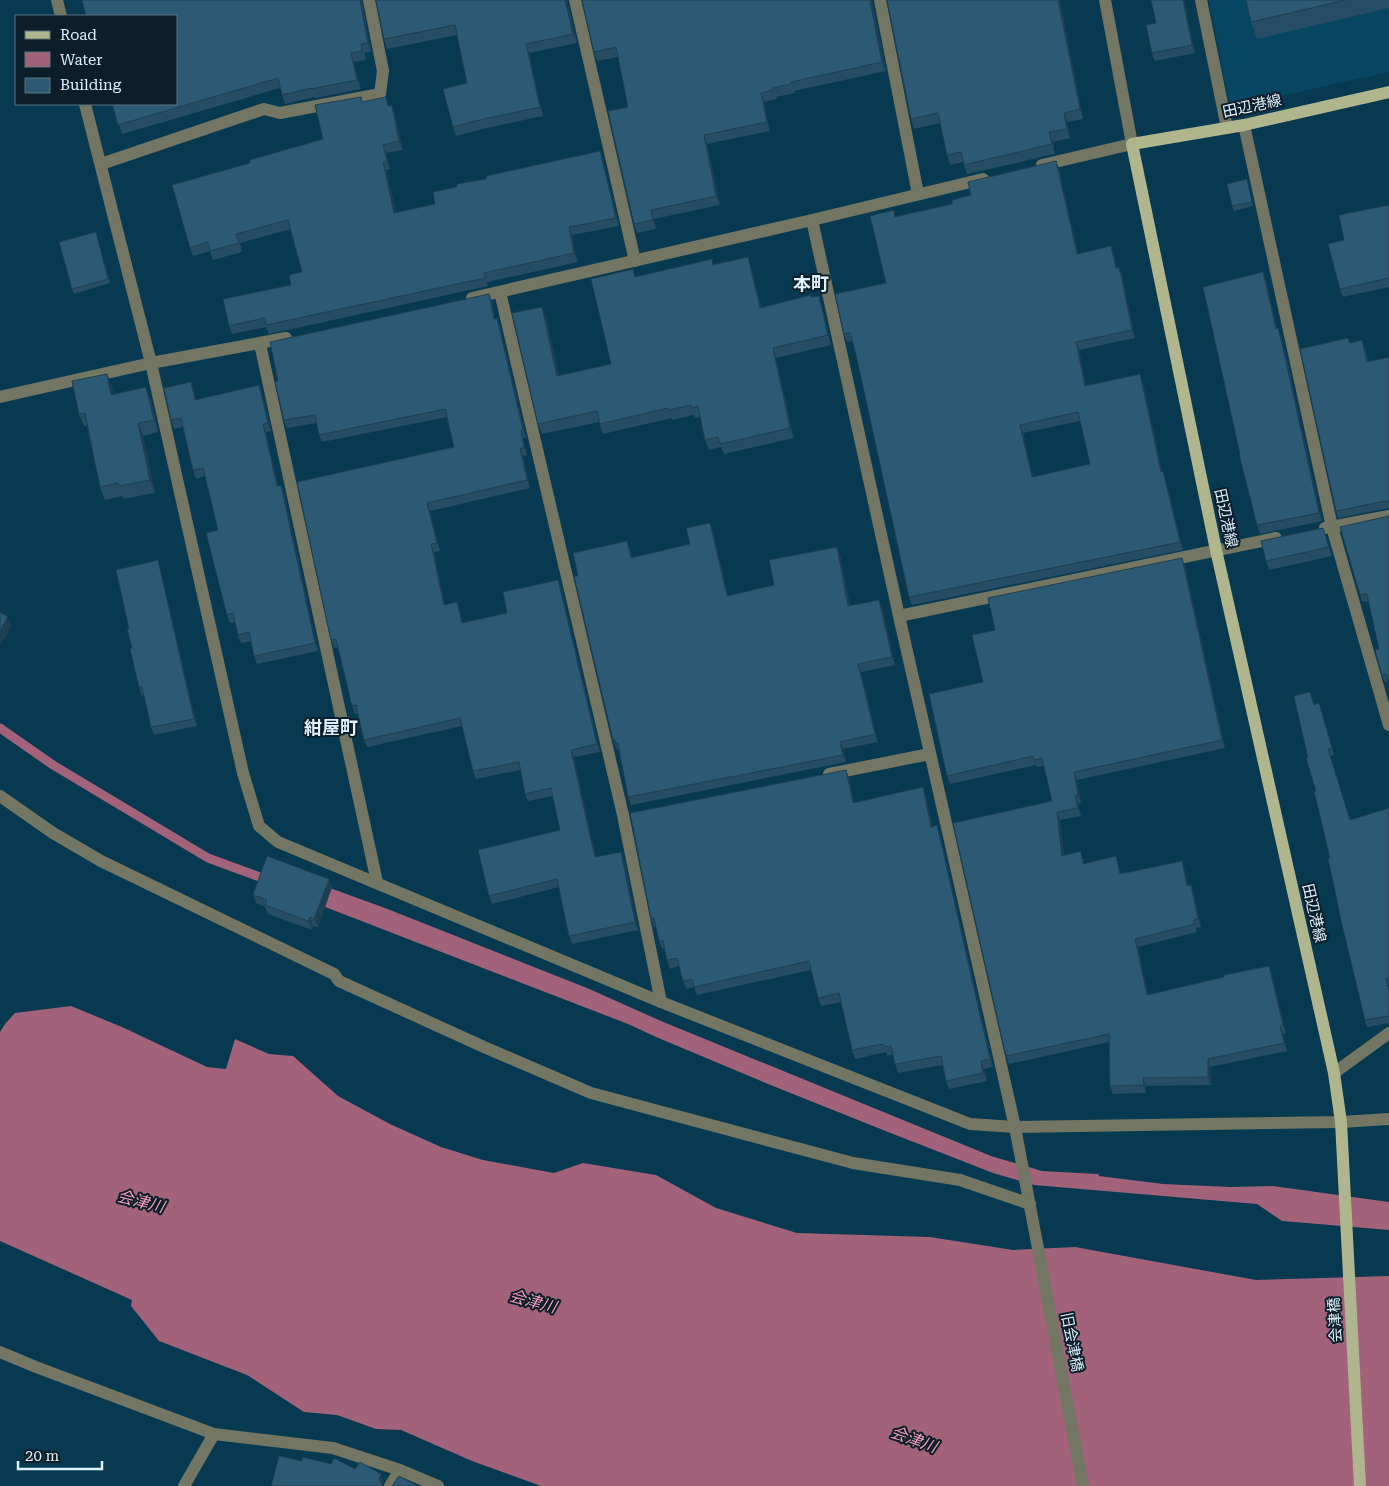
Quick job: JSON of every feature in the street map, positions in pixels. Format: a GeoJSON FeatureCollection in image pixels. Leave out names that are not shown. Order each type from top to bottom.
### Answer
{"type":"FeatureCollection","features":[{"type":"Feature","properties":{"kind":"main road","name":"田辺港線"},"geometry":{"type":"LineString","coordinates":[[1343,1153],[1334,1073],[1216,550],[1132,144],[1244,125],[1389,94]]}},
{"type":"Feature","properties":{"kind":"main road","name":"会津橋"},"geometry":{"type":"LineString","coordinates":[[1343,1153],[1360,1486]]}},
{"type":"Feature","properties":{"kind":"street"},"geometry":{"type":"LineString","coordinates":[[57,0],[61,15]]}},
{"type":"Feature","properties":{"kind":"street"},"geometry":{"type":"LineString","coordinates":[[101,164],[264,109],[280,113],[380,94],[383,71],[369,0]]}},
{"type":"Feature","properties":{"kind":"street"},"geometry":{"type":"LineString","coordinates":[[575,0],[635,261]]}},
{"type":"Feature","properties":{"kind":"street"},"geometry":{"type":"LineString","coordinates":[[880,0],[918,194]]}},
{"type":"Feature","properties":{"kind":"street"},"geometry":{"type":"LineString","coordinates":[[1025,169],[1132,144],[1105,0]]}},
{"type":"Feature","properties":{"kind":"street"},"geometry":{"type":"LineString","coordinates":[[1200,0],[1227,128]]}},
{"type":"Feature","properties":{"kind":"street"},"geometry":{"type":"LineString","coordinates":[[85,105],[151,363],[243,773],[259,826],[278,842],[661,1002],[970,1124],[1015,1127],[1341,1122],[1389,1119]]}},
{"type":"Feature","properties":{"kind":"street"},"geometry":{"type":"LineString","coordinates":[[1244,125],[1332,527],[1389,725]]}},
{"type":"Feature","properties":{"kind":"street"},"geometry":{"type":"LineString","coordinates":[[461,301],[996,176]]}},
{"type":"Feature","properties":{"kind":"street","name":"旧会津橋"},"geometry":{"type":"LineString","coordinates":[[812,220],[899,616],[1015,1127],[1083,1486]]}},
{"type":"Feature","properties":{"kind":"street"},"geometry":{"type":"LineString","coordinates":[[500,292],[628,814],[661,1002]]}},
{"type":"Feature","properties":{"kind":"street"},"geometry":{"type":"LineString","coordinates":[[0,397],[151,363],[298,336]]}},
{"type":"Feature","properties":{"kind":"street"},"geometry":{"type":"LineString","coordinates":[[260,344],[377,882]]}},
{"type":"Feature","properties":{"kind":"street"},"geometry":{"type":"LineString","coordinates":[[1313,531],[1389,516]]}},
{"type":"Feature","properties":{"kind":"street"},"geometry":{"type":"LineString","coordinates":[[899,616],[1284,537]]}},
{"type":"Feature","properties":{"kind":"street"},"geometry":{"type":"LineString","coordinates":[[815,777],[930,754]]}},
{"type":"Feature","properties":{"kind":"street"},"geometry":{"type":"LineString","coordinates":[[0,796],[53,833],[101,861],[334,974],[339,981],[591,1093],[853,1164],[960,1180],[1030,1204]]}},
{"type":"Feature","properties":{"kind":"street"},"geometry":{"type":"LineString","coordinates":[[1334,1073],[1389,1033]]}},
{"type":"Feature","properties":{"kind":"street"},"geometry":{"type":"LineString","coordinates":[[0,1352],[214,1434],[333,1448],[400,1470],[438,1486]]}},
{"type":"Feature","properties":{"kind":"street"},"geometry":{"type":"LineString","coordinates":[[184,1486],[214,1434]]}},
{"type":"Feature","properties":{"kind":"street"},"geometry":{"type":"LineString","coordinates":[[390,1486],[400,1470]]}},
{"type":"Feature","properties":{"kind":"shaded area"},"geometry":{"type":"Polygon","coordinates":[[[1209,0],[1389,0],[1389,72],[1230,107],[1209,0]]]}},
{"type":"Feature","properties":{"kind":"water"},"geometry":{"type":"Polygon","coordinates":[[[330,888],[587,988],[661,1021],[991,1156],[1042,1171],[1098,1174],[1099,1176],[1163,1184],[1231,1187],[1273,1186],[1389,1202],[1389,1230],[1282,1221],[1257,1204],[1034,1185],[993,1173],[773,1086],[628,1024],[320,905],[330,888]]]}},
{"type":"Feature","properties":{"kind":"water","name":"会津川"},"geometry":{"type":"Polygon","coordinates":[[[71,1006],[122,1027],[207,1067],[226,1069],[235,1039],[269,1054],[293,1056],[338,1096],[392,1125],[441,1147],[483,1160],[554,1173],[583,1163],[656,1175],[716,1208],[797,1233],[930,1237],[1013,1250],[1075,1247],[1256,1280],[1389,1276],[1389,1486],[541,1486],[472,1461],[401,1430],[376,1429],[337,1415],[304,1412],[247,1375],[159,1341],[131,1306],[132,1300],[0,1241],[0,1032],[15,1013],[71,1006]]]}},
{"type":"Feature","properties":{"kind":"building"},"geometry":{"type":"Polygon","coordinates":[[[82,0],[360,0],[368,43],[361,44],[362,51],[351,53],[357,80],[282,95],[278,78],[118,125],[112,105],[178,105],[178,15],[86,15],[82,0]]]}},
{"type":"Feature","properties":{"kind":"building"},"geometry":{"type":"Polygon","coordinates":[[[376,0],[565,0],[573,34],[526,44],[540,107],[453,127],[443,89],[467,83],[455,25],[384,39],[376,0]]]}},
{"type":"Feature","properties":{"kind":"building"},"geometry":{"type":"Polygon","coordinates":[[[582,0],[870,0],[882,62],[791,82],[791,84],[761,93],[767,122],[704,135],[716,196],[651,210],[653,220],[634,224],[608,111],[628,107],[616,47],[594,52],[582,0]]]}},
{"type":"Feature","properties":{"kind":"building"},"geometry":{"type":"Polygon","coordinates":[[[887,0],[1058,0],[1080,109],[1064,113],[1067,129],[1049,132],[1052,144],[964,165],[961,152],[947,155],[938,113],[911,119],[887,0]]]}},
{"type":"Feature","properties":{"kind":"building"},"geometry":{"type":"Polygon","coordinates":[[[1151,0],[1183,0],[1192,45],[1152,53],[1146,25],[1156,23],[1151,0]]]}},
{"type":"Feature","properties":{"kind":"building"},"geometry":{"type":"Polygon","coordinates":[[[1246,0],[1346,0],[1251,22],[1246,0]]]}},
{"type":"Feature","properties":{"kind":"building"},"geometry":{"type":"Polygon","coordinates":[[[361,97],[362,102],[386,97],[388,106],[392,106],[399,141],[383,145],[387,161],[383,162],[394,213],[435,204],[433,192],[457,187],[457,184],[486,179],[486,176],[600,151],[616,218],[569,227],[574,253],[484,273],[485,278],[266,325],[264,318],[229,326],[223,299],[291,285],[289,275],[302,272],[288,220],[236,234],[239,243],[210,251],[208,242],[190,248],[172,185],[250,163],[250,160],[323,139],[315,105],[361,97]]]}},
{"type":"Feature","properties":{"kind":"building"},"geometry":{"type":"Polygon","coordinates":[[[1056,161],[1077,254],[1111,246],[1116,268],[1119,267],[1132,330],[1076,342],[1085,386],[1140,374],[1161,472],[1163,471],[1180,542],[909,597],[855,350],[850,333],[844,334],[835,294],[886,283],[870,216],[894,210],[895,217],[952,204],[952,200],[971,195],[968,182],[1056,161]],[[1078,412],[1020,425],[1032,477],[1090,464],[1078,412]]]}},
{"type":"Feature","properties":{"kind":"building"},"geometry":{"type":"Polygon","coordinates":[[[1247,179],[1252,202],[1232,206],[1227,184],[1247,179]]]}},
{"type":"Feature","properties":{"kind":"building"},"geometry":{"type":"Polygon","coordinates":[[[1389,205],[1389,278],[1340,289],[1328,244],[1344,240],[1339,215],[1389,205]]]}},
{"type":"Feature","properties":{"kind":"building"},"geometry":{"type":"Polygon","coordinates":[[[96,232],[108,279],[72,289],[59,242],[96,232]]]}},
{"type":"Feature","properties":{"kind":"building"},"geometry":{"type":"Polygon","coordinates":[[[748,257],[760,308],[811,295],[811,297],[819,296],[828,335],[773,348],[790,428],[720,444],[718,437],[705,440],[698,406],[692,408],[691,405],[669,410],[668,408],[600,424],[597,411],[538,424],[512,313],[542,307],[557,376],[611,364],[591,279],[633,269],[635,277],[712,259],[713,265],[748,257]]]}},
{"type":"Feature","properties":{"kind":"building"},"geometry":{"type":"Polygon","coordinates":[[[1263,272],[1276,329],[1278,328],[1284,352],[1319,513],[1257,525],[1239,454],[1203,287],[1263,272]]]}},
{"type":"Feature","properties":{"kind":"building"},"geometry":{"type":"Polygon","coordinates":[[[489,294],[494,319],[497,318],[523,430],[521,430],[524,448],[520,448],[527,480],[427,503],[437,543],[431,544],[444,605],[457,602],[462,623],[507,613],[503,592],[558,580],[597,744],[571,750],[590,836],[595,857],[621,852],[635,922],[569,936],[557,879],[489,896],[478,850],[560,830],[551,788],[525,794],[519,762],[473,771],[460,718],[364,740],[356,705],[352,706],[336,639],[331,640],[297,482],[454,447],[445,409],[319,435],[315,415],[284,420],[275,382],[278,381],[270,342],[489,294]]]}},
{"type":"Feature","properties":{"kind":"building"},"geometry":{"type":"Polygon","coordinates":[[[1348,338],[1350,343],[1362,340],[1367,362],[1389,357],[1389,502],[1385,501],[1336,511],[1300,349],[1348,338]]]}},
{"type":"Feature","properties":{"kind":"building"},"geometry":{"type":"Polygon","coordinates":[[[107,374],[111,395],[146,387],[154,420],[138,423],[150,480],[119,486],[118,483],[100,487],[85,413],[79,414],[72,381],[107,374]]]}},
{"type":"Feature","properties":{"kind":"building"},"geometry":{"type":"Polygon","coordinates":[[[191,382],[195,400],[259,385],[268,423],[263,424],[277,486],[281,485],[315,643],[254,656],[249,632],[238,635],[233,613],[227,615],[206,533],[218,530],[203,468],[193,470],[181,418],[171,420],[164,388],[191,382]]]}},
{"type":"Feature","properties":{"kind":"building"},"geometry":{"type":"Polygon","coordinates":[[[1389,516],[1389,686],[1386,674],[1382,675],[1375,650],[1379,649],[1367,594],[1360,595],[1340,527],[1389,516]]]}},
{"type":"Feature","properties":{"kind":"building"},"geometry":{"type":"Polygon","coordinates":[[[710,523],[727,596],[774,585],[769,560],[837,547],[848,606],[879,600],[892,657],[858,664],[875,734],[840,742],[843,755],[628,797],[618,743],[616,744],[615,740],[613,740],[574,576],[578,576],[573,553],[627,541],[631,558],[690,544],[686,528],[710,523]]]}},
{"type":"Feature","properties":{"kind":"building"},"geometry":{"type":"Polygon","coordinates":[[[1323,528],[1329,547],[1266,561],[1261,541],[1323,528]]]}},
{"type":"Feature","properties":{"kind":"building"},"geometry":{"type":"Polygon","coordinates":[[[1182,558],[1222,740],[1074,772],[1078,795],[1075,796],[1078,808],[1057,812],[1062,856],[1081,851],[1083,864],[1116,856],[1120,874],[1182,861],[1187,886],[1191,885],[1198,919],[1194,920],[1194,924],[1135,939],[1147,995],[1224,977],[1224,975],[1269,966],[1283,1025],[1280,1026],[1284,1043],[1208,1059],[1208,1077],[1143,1078],[1144,1085],[1110,1086],[1109,1034],[1006,1056],[953,823],[1052,801],[1042,758],[1034,760],[1033,756],[947,776],[929,694],[983,682],[972,635],[995,630],[988,598],[1182,558]]]}},
{"type":"Feature","properties":{"kind":"building"},"geometry":{"type":"Polygon","coordinates":[[[158,560],[194,719],[151,727],[142,687],[139,687],[130,649],[132,648],[127,629],[129,629],[116,570],[158,560]]]}},
{"type":"Feature","properties":{"kind":"building"},"geometry":{"type":"Polygon","coordinates":[[[0,612],[8,617],[0,631],[0,612]]]}},
{"type":"Feature","properties":{"kind":"building"},"geometry":{"type":"Polygon","coordinates":[[[1310,692],[1314,705],[1319,703],[1332,748],[1328,749],[1350,820],[1389,808],[1389,978],[1386,979],[1389,990],[1389,1016],[1365,1020],[1342,925],[1328,858],[1330,858],[1314,791],[1316,791],[1306,758],[1308,758],[1294,696],[1310,692]]]}},
{"type":"Feature","properties":{"kind":"building"},"geometry":{"type":"Polygon","coordinates":[[[846,770],[853,803],[923,787],[931,827],[937,825],[990,1059],[981,1061],[983,1073],[946,1081],[941,1056],[895,1064],[891,1046],[884,1047],[883,1044],[852,1050],[839,993],[818,998],[809,961],[694,987],[692,979],[683,981],[677,958],[667,960],[663,940],[659,941],[654,918],[651,918],[630,813],[846,770]]]}},
{"type":"Feature","properties":{"kind":"building"},"geometry":{"type":"Polygon","coordinates":[[[267,856],[329,879],[314,919],[310,917],[308,921],[265,905],[267,900],[253,895],[267,856]]]}},
{"type":"Feature","properties":{"kind":"building"},"geometry":{"type":"Polygon","coordinates":[[[279,1456],[302,1461],[303,1457],[331,1464],[334,1458],[355,1469],[360,1462],[381,1474],[379,1479],[383,1486],[271,1486],[279,1456]]]}},
{"type":"Feature","properties":{"kind":"building"},"geometry":{"type":"Polygon","coordinates":[[[399,1476],[418,1486],[392,1486],[399,1476]]]}},
{"type":"Feature","properties":{"kind":"waterway"},"geometry":{"type":"LineString","coordinates":[[0,728],[53,765],[208,858],[268,880]]}},
{"type":"Feature","properties":{"kind":"district","name":"本町"},"geometry":{"type":"Point","coordinates":[811,284]}},
{"type":"Feature","properties":{"kind":"district","name":"紺屋町"},"geometry":{"type":"Point","coordinates":[331,728]}}]}
